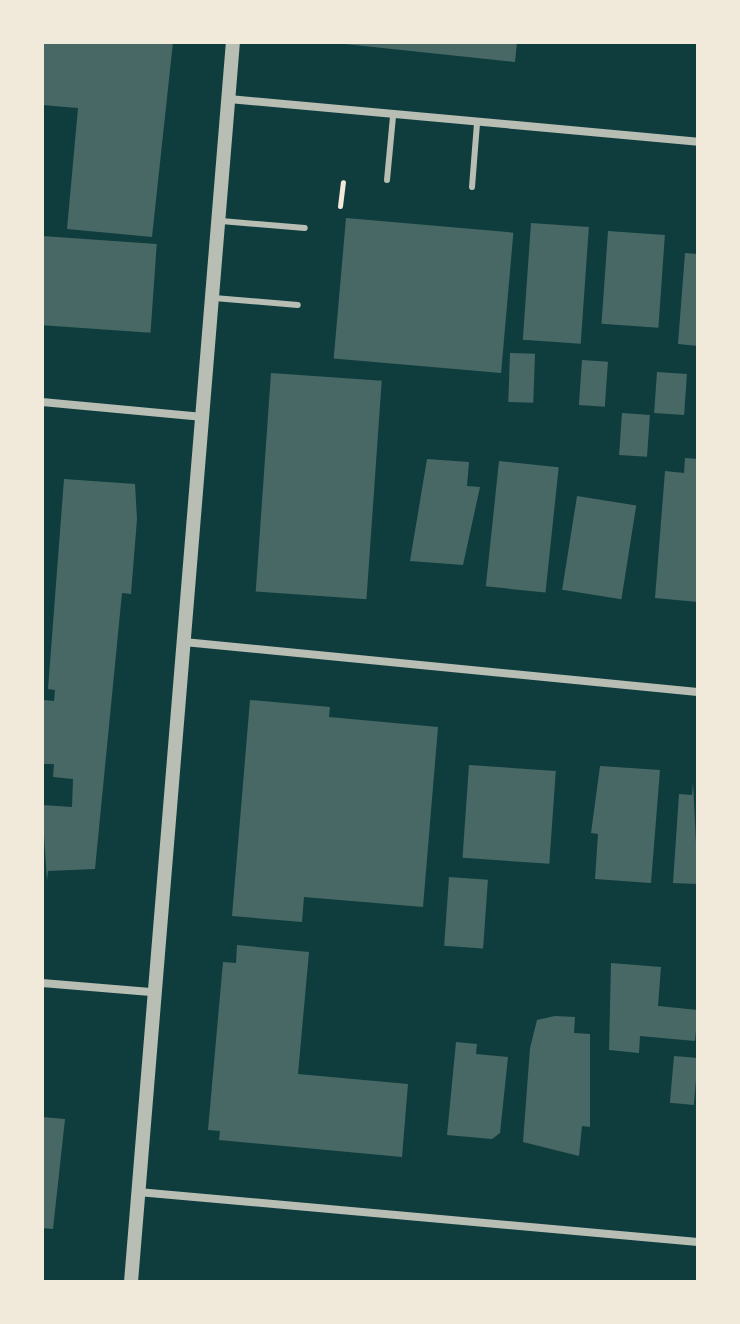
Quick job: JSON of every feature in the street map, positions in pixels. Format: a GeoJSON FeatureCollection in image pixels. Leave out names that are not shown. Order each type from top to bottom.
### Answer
{"type":"FeatureCollection","features":[{"type":"Feature","properties":{"kind":"street"},"geometry":{"type":"LineString","coordinates":[[131,1282],[151,992],[184,642],[233,42]]}},
{"type":"Feature","properties":{"kind":"street"},"geometry":{"type":"LineString","coordinates":[[229,99],[698,142]]}},
{"type":"Feature","properties":{"kind":"street"},"geometry":{"type":"LineString","coordinates":[[42,402],[203,417]]}},
{"type":"Feature","properties":{"kind":"street"},"geometry":{"type":"LineString","coordinates":[[184,642],[698,692]]}},
{"type":"Feature","properties":{"kind":"street"},"geometry":{"type":"LineString","coordinates":[[42,983],[151,992]]}},
{"type":"Feature","properties":{"kind":"street"},"geometry":{"type":"LineString","coordinates":[[138,1192],[698,1242]]}},
{"type":"Feature","properties":{"kind":"lane"},"geometry":{"type":"LineString","coordinates":[[387,180],[393,116]]}},
{"type":"Feature","properties":{"kind":"lane"},"geometry":{"type":"LineString","coordinates":[[472,187],[477,124]]}},
{"type":"Feature","properties":{"kind":"lane"},"geometry":{"type":"LineString","coordinates":[[218,221],[305,228]]}},
{"type":"Feature","properties":{"kind":"lane"},"geometry":{"type":"LineString","coordinates":[[212,298],[298,305]]}},
{"type":"Feature","properties":{"kind":"path"},"geometry":{"type":"LineString","coordinates":[[340,206],[343,182]]}},
{"type":"Feature","properties":{"kind":"building"},"geometry":{"type":"Polygon","coordinates":[[[42,42],[173,42],[152,237],[67,229],[78,108],[42,105],[42,42]]]}},
{"type":"Feature","properties":{"kind":"building"},"geometry":{"type":"Polygon","coordinates":[[[326,42],[517,42],[515,62],[326,42]]]}},
{"type":"Feature","properties":{"kind":"building"},"geometry":{"type":"Polygon","coordinates":[[[346,218],[513,233],[501,373],[334,358],[346,218]]]}},
{"type":"Feature","properties":{"kind":"building"},"geometry":{"type":"Polygon","coordinates":[[[531,223],[589,227],[581,344],[523,340],[531,223]]]}},
{"type":"Feature","properties":{"kind":"building"},"geometry":{"type":"Polygon","coordinates":[[[608,231],[665,235],[658,328],[602,324],[608,231]]]}},
{"type":"Feature","properties":{"kind":"building"},"geometry":{"type":"Polygon","coordinates":[[[42,236],[157,244],[151,333],[42,325],[42,236]]]}},
{"type":"Feature","properties":{"kind":"building"},"geometry":{"type":"Polygon","coordinates":[[[685,253],[698,254],[698,346],[678,344],[685,253]]]}},
{"type":"Feature","properties":{"kind":"building"},"geometry":{"type":"Polygon","coordinates":[[[510,353],[535,354],[533,403],[508,402],[510,353]]]}},
{"type":"Feature","properties":{"kind":"building"},"geometry":{"type":"Polygon","coordinates":[[[582,360],[608,362],[605,407],[579,405],[582,360]]]}},
{"type":"Feature","properties":{"kind":"building"},"geometry":{"type":"Polygon","coordinates":[[[657,372],[687,374],[684,415],[654,413],[657,372]]]}},
{"type":"Feature","properties":{"kind":"building"},"geometry":{"type":"Polygon","coordinates":[[[271,373],[382,381],[366,599],[256,591],[271,373]]]}},
{"type":"Feature","properties":{"kind":"building"},"geometry":{"type":"Polygon","coordinates":[[[622,413],[650,415],[647,457],[619,455],[622,413]]]}},
{"type":"Feature","properties":{"kind":"building"},"geometry":{"type":"Polygon","coordinates":[[[685,458],[698,459],[698,602],[655,598],[665,471],[684,473],[685,458]]]}},
{"type":"Feature","properties":{"kind":"building"},"geometry":{"type":"Polygon","coordinates":[[[427,459],[469,462],[467,486],[480,487],[463,565],[410,561],[427,459]]]}},
{"type":"Feature","properties":{"kind":"building"},"geometry":{"type":"Polygon","coordinates":[[[499,461],[559,467],[546,593],[486,586],[499,461]]]}},
{"type":"Feature","properties":{"kind":"building"},"geometry":{"type":"Polygon","coordinates":[[[64,479],[135,484],[137,519],[131,594],[122,593],[95,869],[48,871],[47,881],[42,805],[72,807],[73,779],[53,777],[54,764],[42,764],[44,700],[54,701],[55,690],[48,689],[64,479]]]}},
{"type":"Feature","properties":{"kind":"building"},"geometry":{"type":"Polygon","coordinates":[[[577,496],[636,505],[621,599],[562,590],[577,496]]]}},
{"type":"Feature","properties":{"kind":"building"},"geometry":{"type":"Polygon","coordinates":[[[250,700],[330,707],[329,717],[438,727],[423,907],[304,897],[302,922],[232,916],[250,700]]]}},
{"type":"Feature","properties":{"kind":"building"},"geometry":{"type":"Polygon","coordinates":[[[469,765],[556,771],[549,864],[463,858],[469,765]]]}},
{"type":"Feature","properties":{"kind":"building"},"geometry":{"type":"Polygon","coordinates":[[[600,766],[660,770],[651,883],[595,879],[598,834],[591,833],[600,766]]]}},
{"type":"Feature","properties":{"kind":"building"},"geometry":{"type":"Polygon","coordinates":[[[693,782],[698,884],[673,883],[679,794],[692,795],[693,782]]]}},
{"type":"Feature","properties":{"kind":"building"},"geometry":{"type":"Polygon","coordinates":[[[449,877],[488,880],[483,949],[444,946],[449,877]]]}},
{"type":"Feature","properties":{"kind":"building"},"geometry":{"type":"Polygon","coordinates":[[[237,945],[309,952],[298,1074],[408,1084],[402,1157],[219,1140],[220,1131],[208,1130],[223,962],[236,963],[237,945]]]}},
{"type":"Feature","properties":{"kind":"building"},"geometry":{"type":"Polygon","coordinates":[[[611,963],[661,967],[658,1006],[698,1010],[695,1041],[640,1036],[639,1053],[609,1050],[611,963]]]}},
{"type":"Feature","properties":{"kind":"building"},"geometry":{"type":"Polygon","coordinates":[[[555,1016],[575,1017],[574,1033],[590,1034],[590,1127],[582,1126],[579,1156],[523,1142],[530,1048],[537,1020],[555,1016]]]}},
{"type":"Feature","properties":{"kind":"building"},"geometry":{"type":"Polygon","coordinates":[[[456,1042],[477,1044],[476,1054],[508,1057],[500,1133],[492,1139],[447,1135],[456,1042]]]}},
{"type":"Feature","properties":{"kind":"building"},"geometry":{"type":"Polygon","coordinates":[[[674,1056],[698,1058],[694,1105],[670,1103],[674,1056]]]}},
{"type":"Feature","properties":{"kind":"building"},"geometry":{"type":"Polygon","coordinates":[[[42,1117],[65,1119],[53,1229],[42,1228],[42,1117]]]}}]}
